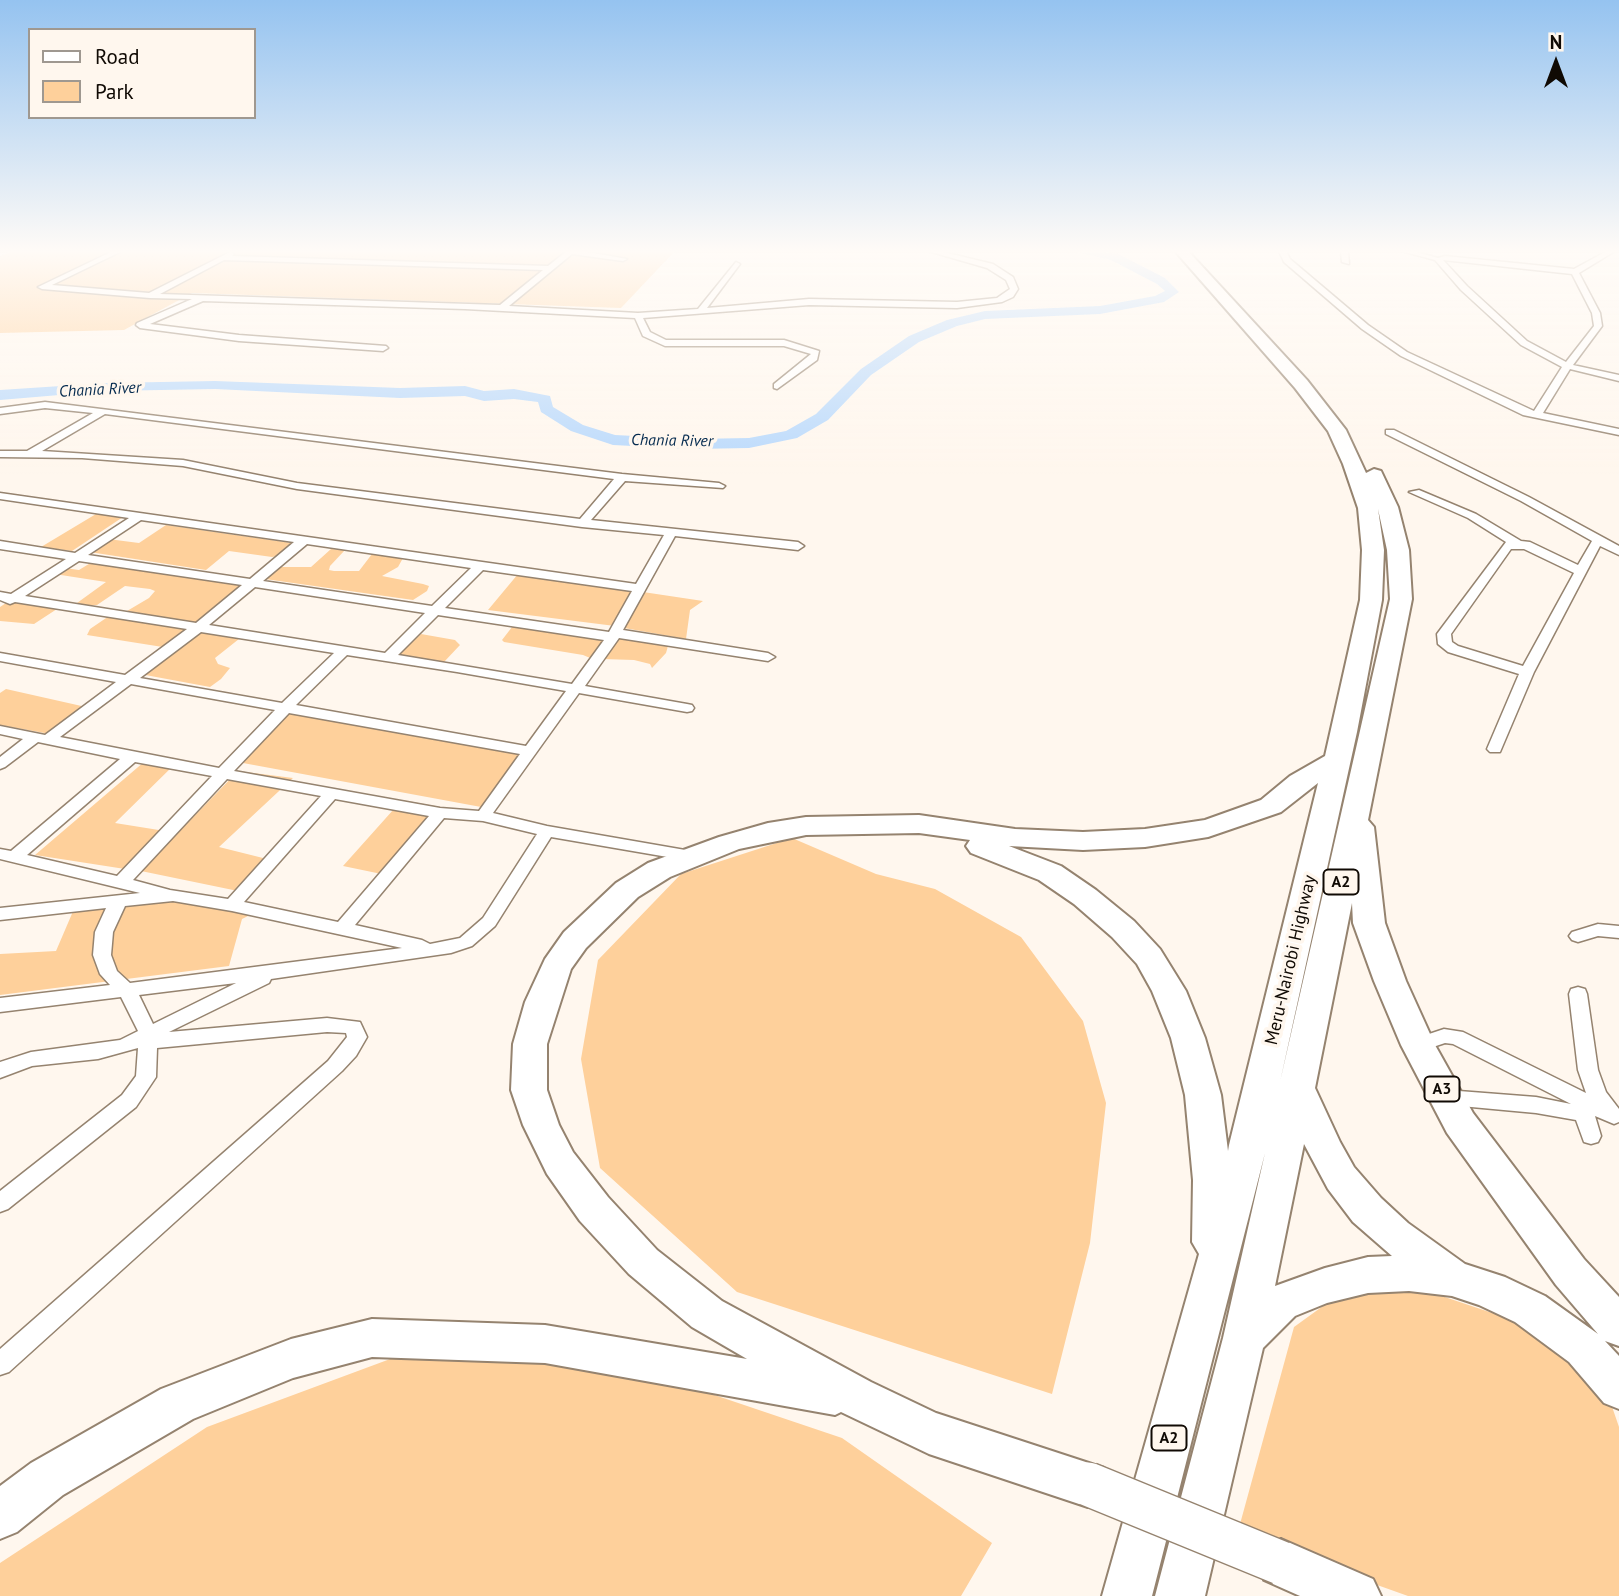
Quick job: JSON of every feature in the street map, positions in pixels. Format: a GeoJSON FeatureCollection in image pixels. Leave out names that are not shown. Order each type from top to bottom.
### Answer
{"type":"FeatureCollection","features":[{"type":"Feature","properties":{"kind":"highway","name":"Meru-Nairobi Highway"},"geometry":{"type":"LineString","coordinates":[[1127,1596],[1251,1132],[1371,600],[1373,550],[1368,508],[1353,464],[1337,430],[1301,384],[1248,325]]}},
{"type":"Feature","properties":{"kind":"highway","name":"Meru-Nairobi Highway"},"geometry":{"type":"LineString","coordinates":[[1183,1584],[1244,1338],[1401,599],[1398,550],[1388,507],[1369,463],[1342,414],[1260,325]]}},
{"type":"Feature","properties":{"kind":"highway"},"geometry":{"type":"LineString","coordinates":[[1337,760],[1300,782],[1271,806],[1253,814],[1208,828],[1145,838],[1083,841],[1015,838],[919,824],[865,823],[806,826],[768,832],[691,856],[659,870],[627,890],[575,940],[556,967],[530,1044],[529,1090],[541,1125],[560,1163],[594,1209],[643,1262],[708,1314],[855,1397],[929,1432],[1088,1484],[1356,1596]]}},
{"type":"Feature","properties":{"kind":"highway","name":"A3"},"geometry":{"type":"LineString","coordinates":[[1357,807],[1367,876],[1369,923],[1390,981],[1418,1045],[1460,1123],[1570,1272],[1619,1327]]}},
{"type":"Feature","properties":{"kind":"highway"},"geometry":{"type":"LineString","coordinates":[[865,823],[962,839],[1010,855],[1050,873],[1085,897],[1123,929],[1149,957],[1169,990],[1188,1038],[1203,1095],[1212,1181],[1213,1280]]}},
{"type":"Feature","properties":{"kind":"highway"},"geometry":{"type":"LineString","coordinates":[[1296,1086],[1341,1178],[1367,1210],[1394,1235],[1452,1278]]}},
{"type":"Feature","properties":{"kind":"highway"},"geometry":{"type":"LineString","coordinates":[[1244,1338],[1279,1303],[1325,1286],[1368,1275],[1409,1273],[1452,1278],[1490,1290],[1530,1309],[1584,1348],[1619,1388]]}},
{"type":"Feature","properties":{"kind":"highway"},"geometry":{"type":"LineString","coordinates":[[0,1515],[47,1479],[177,1404],[291,1359],[372,1338],[475,1339],[545,1344],[855,1397]]}},
{"type":"Feature","properties":{"kind":"street"},"geometry":{"type":"LineString","coordinates":[[144,325],[239,338],[383,348]]}},
{"type":"Feature","properties":{"kind":"street"},"geometry":{"type":"LineString","coordinates":[[642,325],[646,334],[665,342],[784,344],[809,349],[816,354],[777,386]]}},
{"type":"Feature","properties":{"kind":"street"},"geometry":{"type":"LineString","coordinates":[[1364,325],[1385,343],[1452,379],[1536,416],[1619,432]]}},
{"type":"Feature","properties":{"kind":"street"},"geometry":{"type":"LineString","coordinates":[[1505,325],[1524,343],[1567,366],[1619,379]]}},
{"type":"Feature","properties":{"kind":"street"},"geometry":{"type":"LineString","coordinates":[[1536,416],[1555,382],[1598,325]]}},
{"type":"Feature","properties":{"kind":"street"},"geometry":{"type":"LineString","coordinates":[[0,411],[54,405],[622,477],[719,485]]}},
{"type":"Feature","properties":{"kind":"street"},"geometry":{"type":"LineString","coordinates":[[31,453],[104,411]]}},
{"type":"Feature","properties":{"kind":"street"},"geometry":{"type":"LineString","coordinates":[[1390,432],[1525,499],[1619,551]]}},
{"type":"Feature","properties":{"kind":"street"},"geometry":{"type":"LineString","coordinates":[[0,454],[31,453],[183,463],[286,484],[582,524],[798,546]]}},
{"type":"Feature","properties":{"kind":"street"},"geometry":{"type":"LineString","coordinates":[[582,524],[622,477]]}},
{"type":"Feature","properties":{"kind":"street"},"geometry":{"type":"LineString","coordinates":[[1415,492],[1472,516],[1517,544]]}},
{"type":"Feature","properties":{"kind":"street"},"geometry":{"type":"LineString","coordinates":[[0,496],[302,542],[642,589]]}},
{"type":"Feature","properties":{"kind":"street"},"geometry":{"type":"LineString","coordinates":[[0,606],[6,597],[137,518]]}},
{"type":"Feature","properties":{"kind":"street"},"geometry":{"type":"LineString","coordinates":[[482,816],[615,635],[671,533]]}},
{"type":"Feature","properties":{"kind":"street"},"geometry":{"type":"LineString","coordinates":[[0,764],[41,739],[199,627],[302,542]]}},
{"type":"Feature","properties":{"kind":"street"},"geometry":{"type":"LineString","coordinates":[[1495,749],[1527,672],[1596,543],[1602,542]]}},
{"type":"Feature","properties":{"kind":"street"},"geometry":{"type":"LineString","coordinates":[[0,545],[768,657]]}},
{"type":"Feature","properties":{"kind":"street"},"geometry":{"type":"LineString","coordinates":[[1527,672],[1453,649],[1445,644],[1442,638],[1508,545],[1526,545],[1580,571]]}},
{"type":"Feature","properties":{"kind":"street"},"geometry":{"type":"LineString","coordinates":[[387,658],[480,566]]}},
{"type":"Feature","properties":{"kind":"street"},"geometry":{"type":"LineString","coordinates":[[6,597],[687,708]]}},
{"type":"Feature","properties":{"kind":"street"},"geometry":{"type":"LineString","coordinates":[[121,882],[286,707],[342,652]]}},
{"type":"Feature","properties":{"kind":"street"},"geometry":{"type":"LineString","coordinates":[[0,657],[530,751]]}},
{"type":"Feature","properties":{"kind":"street"},"geometry":{"type":"LineString","coordinates":[[0,730],[223,774],[440,813],[482,816],[547,831],[691,856]]}},
{"type":"Feature","properties":{"kind":"street"},"geometry":{"type":"LineString","coordinates":[[8,856],[131,757]]}},
{"type":"Feature","properties":{"kind":"street"},"geometry":{"type":"LineString","coordinates":[[232,905],[332,793]]}},
{"type":"Feature","properties":{"kind":"street"},"geometry":{"type":"LineString","coordinates":[[342,929],[440,813]]}},
{"type":"Feature","properties":{"kind":"street"},"geometry":{"type":"LineString","coordinates":[[0,1005],[274,972],[435,949],[466,942],[477,936],[518,879],[547,831]]}},
{"type":"Feature","properties":{"kind":"street"},"geometry":{"type":"LineString","coordinates":[[8,856],[173,895],[232,905],[435,949]]}},
{"type":"Feature","properties":{"kind":"street"},"geometry":{"type":"LineString","coordinates":[[0,914],[173,895]]}},
{"type":"Feature","properties":{"kind":"street"},"geometry":{"type":"LineString","coordinates":[[0,1203],[129,1101],[146,1077],[149,1038],[127,990],[109,974],[102,955],[104,932],[118,902]]}},
{"type":"Feature","properties":{"kind":"street"},"geometry":{"type":"LineString","coordinates":[[1578,936],[1598,930],[1619,932]]}},
{"type":"Feature","properties":{"kind":"street"},"geometry":{"type":"LineString","coordinates":[[0,1070],[31,1059],[115,1049],[149,1038],[274,972]]}},
{"type":"Feature","properties":{"kind":"street"},"geometry":{"type":"LineString","coordinates":[[1578,994],[1588,1070],[1597,1095],[1617,1118]]}},
{"type":"Feature","properties":{"kind":"street"},"geometry":{"type":"LineString","coordinates":[[0,1364],[335,1066],[349,1051],[356,1037],[353,1027],[327,1025],[149,1038]]}},
{"type":"Feature","properties":{"kind":"street"},"geometry":{"type":"LineString","coordinates":[[1418,1045],[1444,1036],[1456,1037],[1617,1118]]}},
{"type":"Feature","properties":{"kind":"street"},"geometry":{"type":"LineString","coordinates":[[1447,1098],[1536,1105],[1584,1114],[1591,1136]]}},
{"type":"Feature","properties":{"kind":"green space"},"geometry":{"type":"Polygon","coordinates":[[[0,325],[132,325],[124,330],[0,333],[0,325]]]}},
{"type":"Feature","properties":{"kind":"green space"},"geometry":{"type":"Polygon","coordinates":[[[96,514],[123,517],[72,551],[41,547],[96,514]]]}},
{"type":"Feature","properties":{"kind":"green space"},"geometry":{"type":"Polygon","coordinates":[[[166,525],[292,543],[278,556],[272,557],[229,551],[206,570],[83,551],[108,539],[139,543],[166,525]]]}},
{"type":"Feature","properties":{"kind":"green space"},"geometry":{"type":"Polygon","coordinates":[[[331,549],[345,550],[330,566],[329,570],[334,571],[359,571],[372,554],[403,558],[398,567],[382,576],[429,586],[427,591],[413,600],[265,579],[279,567],[311,567],[331,549]]]}},
{"type":"Feature","properties":{"kind":"green space"},"geometry":{"type":"Polygon","coordinates":[[[97,559],[254,581],[202,624],[127,611],[149,598],[155,591],[150,589],[125,586],[97,605],[80,606],[77,603],[106,582],[48,573],[57,567],[79,570],[97,559]]]}},
{"type":"Feature","properties":{"kind":"green space"},"geometry":{"type":"Polygon","coordinates":[[[518,574],[635,591],[615,626],[488,610],[518,574]]]}},
{"type":"Feature","properties":{"kind":"green space"},"geometry":{"type":"Polygon","coordinates":[[[643,592],[703,601],[690,610],[686,639],[624,628],[643,592]]]}},
{"type":"Feature","properties":{"kind":"green space"},"geometry":{"type":"Polygon","coordinates":[[[12,599],[60,607],[34,624],[0,621],[0,607],[12,599]]]}},
{"type":"Feature","properties":{"kind":"green space"},"geometry":{"type":"Polygon","coordinates":[[[112,614],[197,626],[169,648],[87,635],[90,629],[112,614]]]}},
{"type":"Feature","properties":{"kind":"green space"},"geometry":{"type":"Polygon","coordinates":[[[519,618],[614,632],[595,660],[583,655],[504,642],[502,640],[519,618]]]}},
{"type":"Feature","properties":{"kind":"green space"},"geometry":{"type":"Polygon","coordinates":[[[203,628],[244,635],[215,658],[218,664],[230,668],[221,679],[210,687],[140,674],[203,628]]]}},
{"type":"Feature","properties":{"kind":"green space"},"geometry":{"type":"Polygon","coordinates":[[[619,633],[705,651],[668,646],[666,653],[652,668],[650,664],[634,660],[602,659],[619,633]]]}},
{"type":"Feature","properties":{"kind":"green space"},"geometry":{"type":"Polygon","coordinates":[[[421,634],[455,640],[460,645],[444,662],[397,656],[421,634]]]}},
{"type":"Feature","properties":{"kind":"green space"},"geometry":{"type":"Polygon","coordinates":[[[6,689],[86,707],[50,734],[0,725],[0,693],[6,689]]]}},
{"type":"Feature","properties":{"kind":"green space"},"geometry":{"type":"Polygon","coordinates":[[[294,707],[531,753],[492,809],[243,763],[294,707]]]}},
{"type":"Feature","properties":{"kind":"green space"},"geometry":{"type":"Polygon","coordinates":[[[151,756],[176,763],[115,823],[165,831],[125,869],[35,855],[151,756]]]}},
{"type":"Feature","properties":{"kind":"green space"},"geometry":{"type":"Polygon","coordinates":[[[238,771],[293,778],[219,847],[267,859],[238,891],[141,871],[238,771]]]}},
{"type":"Feature","properties":{"kind":"green space"},"geometry":{"type":"Polygon","coordinates":[[[402,800],[452,809],[396,877],[343,866],[402,800]]]}},
{"type":"Feature","properties":{"kind":"green space"},"geometry":{"type":"Polygon","coordinates":[[[792,838],[876,874],[935,889],[1021,937],[1083,1021],[1106,1103],[1090,1243],[1052,1394],[737,1292],[600,1168],[581,1059],[598,960],[681,874],[792,838]]]}},
{"type":"Feature","properties":{"kind":"green space"},"geometry":{"type":"Polygon","coordinates":[[[194,895],[304,914],[252,914],[242,919],[229,966],[0,995],[0,954],[56,951],[74,909],[194,895]]]}},
{"type":"Feature","properties":{"kind":"green space"},"geometry":{"type":"Polygon","coordinates":[[[1418,1288],[1531,1326],[1608,1395],[1619,1427],[1619,1596],[1408,1596],[1237,1535],[1294,1327],[1341,1293],[1418,1288]]]}},
{"type":"Feature","properties":{"kind":"green space"},"geometry":{"type":"Polygon","coordinates":[[[578,1349],[842,1438],[992,1543],[961,1596],[0,1596],[0,1563],[207,1427],[409,1352],[578,1349]]]}},
{"type":"Feature","properties":{"kind":"waterway","name":"Chania River"},"geometry":{"type":"LineString","coordinates":[[0,395],[107,387],[215,385],[400,393],[465,391],[484,396],[514,394],[545,399],[546,409],[577,428],[613,440],[693,444],[749,443],[791,435],[822,417],[866,372],[914,339],[946,325]]}}]}
